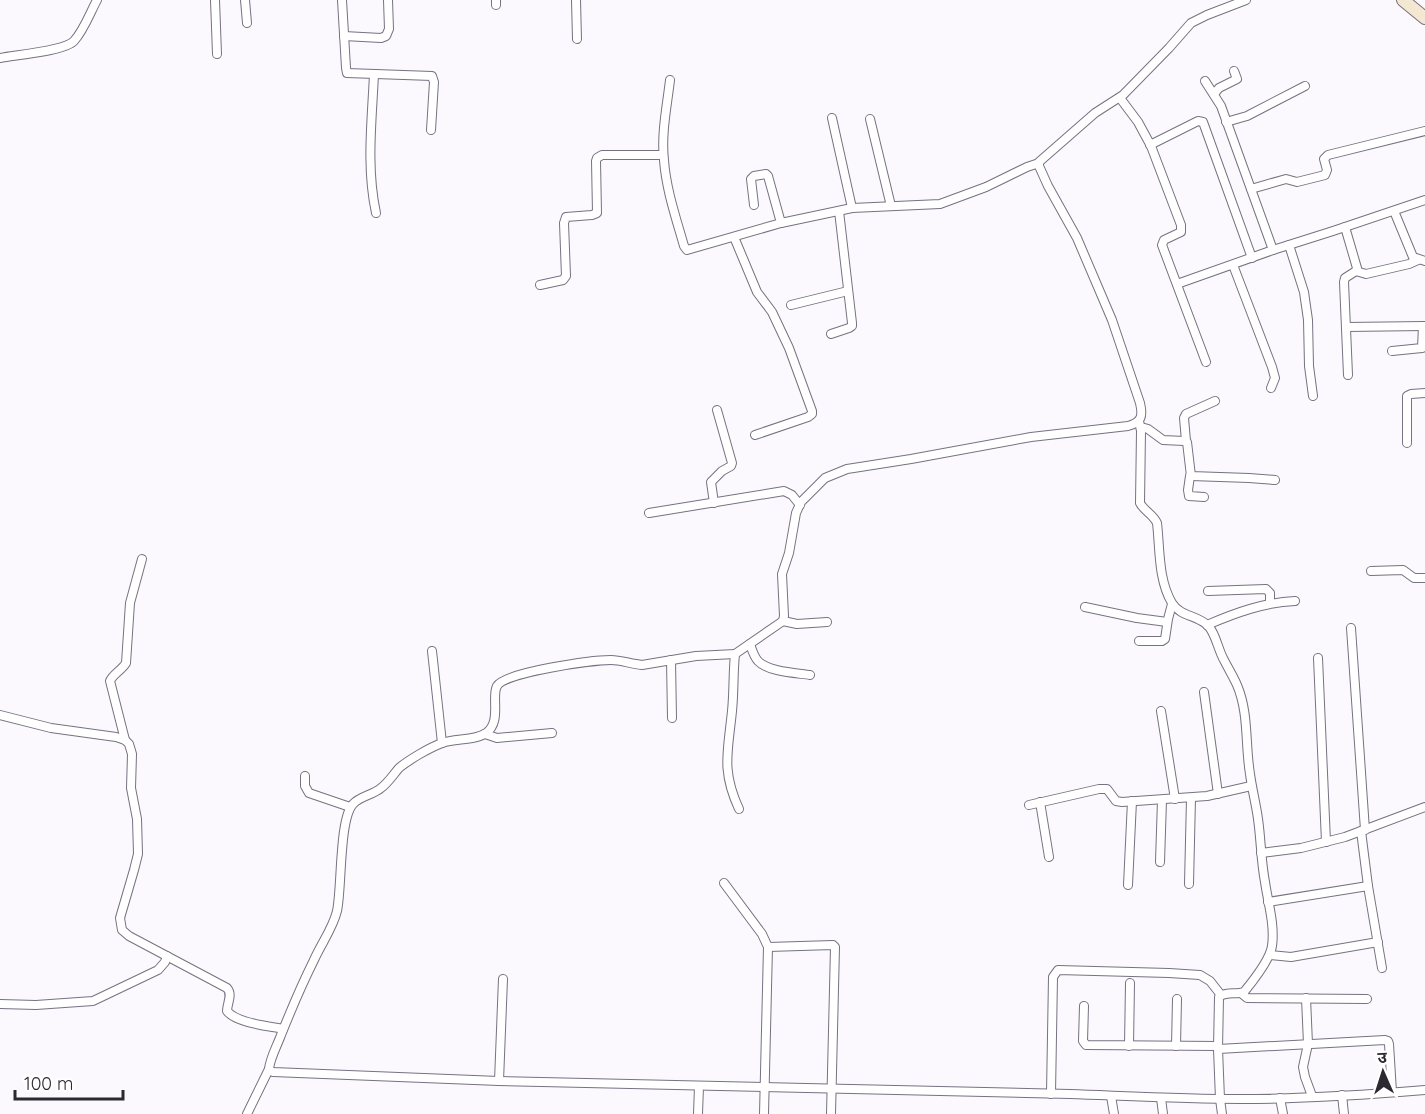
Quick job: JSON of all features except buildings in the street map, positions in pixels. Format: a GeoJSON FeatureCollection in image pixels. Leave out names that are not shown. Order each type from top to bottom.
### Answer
{"type":"FeatureCollection","features":[{"type":"Feature","properties":{"kind":"street"},"geometry":{"type":"LineString","coordinates":[[0,58],[62,48],[72,44],[97,0]]}},
{"type":"Feature","properties":{"kind":"street"},"geometry":{"type":"LineString","coordinates":[[214,0],[217,54]]}},
{"type":"Feature","properties":{"kind":"street"},"geometry":{"type":"LineString","coordinates":[[245,0],[247,22]]}},
{"type":"Feature","properties":{"kind":"street"},"geometry":{"type":"LineString","coordinates":[[342,0],[347,73],[432,76],[434,82],[431,130]]}},
{"type":"Feature","properties":{"kind":"street"},"geometry":{"type":"LineString","coordinates":[[344,36],[381,38],[386,36],[389,29],[388,0]]}},
{"type":"Feature","properties":{"kind":"street"},"geometry":{"type":"LineString","coordinates":[[576,0],[577,39]]}},
{"type":"Feature","properties":{"kind":"street"},"geometry":{"type":"LineString","coordinates":[[670,80],[663,155],[667,184],[685,249],[690,250],[781,223],[852,208],[940,204],[986,187],[1039,163],[1095,113],[1120,98],[1191,23],[1246,0]]}},
{"type":"Feature","properties":{"kind":"street"},"geometry":{"type":"LineString","coordinates":[[1403,0],[1425,18]]}},
{"type":"Feature","properties":{"kind":"street"},"geometry":{"type":"LineString","coordinates":[[1214,94],[1219,88],[1237,79],[1234,71]]}},
{"type":"Feature","properties":{"kind":"street"},"geometry":{"type":"LineString","coordinates":[[374,74],[370,158],[376,213]]}},
{"type":"Feature","properties":{"kind":"street"},"geometry":{"type":"LineString","coordinates":[[1205,81],[1221,106],[1273,250]]}},
{"type":"Feature","properties":{"kind":"street"},"geometry":{"type":"LineString","coordinates":[[1226,122],[1247,116],[1305,86]]}},
{"type":"Feature","properties":{"kind":"street"},"geometry":{"type":"LineString","coordinates":[[1120,98],[1138,122],[1150,145],[1182,228],[1179,234],[1164,240],[1162,245],[1206,362]]}},
{"type":"Feature","properties":{"kind":"street"},"geometry":{"type":"LineString","coordinates":[[832,118],[852,208]]}},
{"type":"Feature","properties":{"kind":"street"},"geometry":{"type":"LineString","coordinates":[[870,119],[891,206]]}},
{"type":"Feature","properties":{"kind":"street"},"geometry":{"type":"LineString","coordinates":[[1150,145],[1198,121],[1203,122],[1252,258]]}},
{"type":"Feature","properties":{"kind":"street"},"geometry":{"type":"LineString","coordinates":[[1251,189],[1286,178],[1297,182],[1325,175],[1327,170],[1324,159],[1328,155],[1425,131]]}},
{"type":"Feature","properties":{"kind":"street"},"geometry":{"type":"LineString","coordinates":[[540,285],[563,280],[566,276],[564,223],[566,218],[597,213],[597,158],[602,155],[663,155]]}},
{"type":"Feature","properties":{"kind":"street"},"geometry":{"type":"LineString","coordinates":[[1039,163],[1048,186],[1077,238],[1113,320],[1140,403],[1140,503],[1157,523],[1164,582],[1172,604],[1185,615],[1207,625],[1242,699],[1248,766],[1257,810],[1272,945],[1270,955],[1247,988],[1241,993],[1221,995]]}},
{"type":"Feature","properties":{"kind":"street"},"geometry":{"type":"LineString","coordinates":[[754,205],[751,179],[754,176],[766,174],[781,223]]}},
{"type":"Feature","properties":{"kind":"street"},"geometry":{"type":"LineString","coordinates":[[1177,284],[1425,200]]}},
{"type":"Feature","properties":{"kind":"street"},"geometry":{"type":"LineString","coordinates":[[831,334],[852,326],[838,211]]}},
{"type":"Feature","properties":{"kind":"street"},"geometry":{"type":"LineString","coordinates":[[1394,211],[1413,257],[1422,261]]}},
{"type":"Feature","properties":{"kind":"street"},"geometry":{"type":"LineString","coordinates":[[1345,227],[1356,271]]}},
{"type":"Feature","properties":{"kind":"street"},"geometry":{"type":"LineString","coordinates":[[734,237],[757,292],[772,312],[789,348],[812,411],[808,417],[755,435]]}},
{"type":"Feature","properties":{"kind":"street"},"geometry":{"type":"LineString","coordinates":[[1289,245],[1304,292],[1313,396]]}},
{"type":"Feature","properties":{"kind":"street"},"geometry":{"type":"LineString","coordinates":[[1348,375],[1345,278],[1356,271],[1366,274],[1422,261]]}},
{"type":"Feature","properties":{"kind":"street"},"geometry":{"type":"LineString","coordinates":[[1233,265],[1272,367],[1275,378],[1271,388]]}},
{"type":"Feature","properties":{"kind":"street"},"geometry":{"type":"LineString","coordinates":[[791,305],[848,291]]}},
{"type":"Feature","properties":{"kind":"street"},"geometry":{"type":"LineString","coordinates":[[1346,327],[1424,326],[1422,348],[1392,351]]}},
{"type":"Feature","properties":{"kind":"street"},"geometry":{"type":"LineString","coordinates":[[1407,442],[1407,396],[1425,393]]}},
{"type":"Feature","properties":{"kind":"street"},"geometry":{"type":"LineString","coordinates":[[1204,497],[1189,496],[1190,476],[1184,417],[1215,401]]}},
{"type":"Feature","properties":{"kind":"street"},"geometry":{"type":"LineString","coordinates":[[714,503],[711,482],[732,463],[717,410]]}},
{"type":"Feature","properties":{"kind":"street"},"geometry":{"type":"LineString","coordinates":[[485,734],[494,718],[497,685],[510,677],[604,660],[619,660],[642,665],[696,656],[735,654],[783,621],[782,574],[789,553],[796,513],[813,488],[825,478],[847,469],[1031,437],[1136,424],[1140,424],[1163,440],[1186,441]]}},
{"type":"Feature","properties":{"kind":"street"},"geometry":{"type":"LineString","coordinates":[[1190,476],[1275,480]]}},
{"type":"Feature","properties":{"kind":"street"},"geometry":{"type":"LineString","coordinates":[[649,513],[784,491],[792,495],[800,505]]}},
{"type":"Feature","properties":{"kind":"street"},"geometry":{"type":"LineString","coordinates":[[125,740],[110,681],[126,663],[130,603],[142,559]]}},
{"type":"Feature","properties":{"kind":"street"},"geometry":{"type":"LineString","coordinates":[[1371,571],[1403,570],[1414,578],[1425,578]]}},
{"type":"Feature","properties":{"kind":"street"},"geometry":{"type":"LineString","coordinates":[[1208,591],[1266,590],[1269,593],[1270,603]]}},
{"type":"Feature","properties":{"kind":"street"},"geometry":{"type":"LineString","coordinates":[[1207,625],[1270,603],[1296,601]]}},
{"type":"Feature","properties":{"kind":"street"},"geometry":{"type":"LineString","coordinates":[[1139,641],[1164,640],[1172,604]]}},
{"type":"Feature","properties":{"kind":"street"},"geometry":{"type":"LineString","coordinates":[[1085,607],[1167,622]]}},
{"type":"Feature","properties":{"kind":"street"},"geometry":{"type":"LineString","coordinates":[[783,621],[797,624],[827,622]]}},
{"type":"Feature","properties":{"kind":"street"},"geometry":{"type":"LineString","coordinates":[[1351,628],[1368,886],[1382,969]]}},
{"type":"Feature","properties":{"kind":"street"},"geometry":{"type":"LineString","coordinates":[[750,644],[755,657],[769,668],[810,675]]}},
{"type":"Feature","properties":{"kind":"street"},"geometry":{"type":"LineString","coordinates":[[432,651],[442,743]]}},
{"type":"Feature","properties":{"kind":"street"},"geometry":{"type":"LineString","coordinates":[[735,654],[727,764],[729,785],[739,809]]}},
{"type":"Feature","properties":{"kind":"street"},"geometry":{"type":"LineString","coordinates":[[1317,658],[1326,842]]}},
{"type":"Feature","properties":{"kind":"street"},"geometry":{"type":"LineString","coordinates":[[671,660],[672,718]]}},
{"type":"Feature","properties":{"kind":"street"},"geometry":{"type":"LineString","coordinates":[[1204,692],[1218,794]]}},
{"type":"Feature","properties":{"kind":"street"},"geometry":{"type":"LineString","coordinates":[[1161,711],[1175,799]]}},
{"type":"Feature","properties":{"kind":"street"},"geometry":{"type":"LineString","coordinates":[[0,715],[51,728],[116,736],[129,744],[132,753],[131,781],[137,819],[138,854],[120,918],[122,930],[129,936],[227,988],[230,992],[227,1011],[232,1017],[284,1029]]}},
{"type":"Feature","properties":{"kind":"street"},"geometry":{"type":"LineString","coordinates":[[247,1114],[269,1069],[303,983],[337,911],[344,839],[350,807],[356,801],[381,788],[404,765],[442,743],[485,734],[497,738],[552,733]]}},
{"type":"Feature","properties":{"kind":"street"},"geometry":{"type":"LineString","coordinates":[[305,776],[305,786],[309,793],[350,807]]}},
{"type":"Feature","properties":{"kind":"street"},"geometry":{"type":"LineString","coordinates":[[1029,805],[1104,789],[1109,791],[1116,801],[1132,801],[1191,798],[1251,786]]}},
{"type":"Feature","properties":{"kind":"street"},"geometry":{"type":"LineString","coordinates":[[1189,884],[1191,798]]}},
{"type":"Feature","properties":{"kind":"street"},"geometry":{"type":"LineString","coordinates":[[1160,861],[1162,800]]}},
{"type":"Feature","properties":{"kind":"street"},"geometry":{"type":"LineString","coordinates":[[1128,885],[1132,801]]}},
{"type":"Feature","properties":{"kind":"street"},"geometry":{"type":"LineString","coordinates":[[1040,802],[1049,857]]}},
{"type":"Feature","properties":{"kind":"street"},"geometry":{"type":"LineString","coordinates":[[1261,853],[1326,842],[1425,807]]}},
{"type":"Feature","properties":{"kind":"street"},"geometry":{"type":"LineString","coordinates":[[724,883],[762,934],[768,947],[764,1114]]}},
{"type":"Feature","properties":{"kind":"street"},"geometry":{"type":"LineString","coordinates":[[1268,902],[1368,886]]}},
{"type":"Feature","properties":{"kind":"street"},"geometry":{"type":"LineString","coordinates":[[1270,955],[1291,957],[1378,942]]}},
{"type":"Feature","properties":{"kind":"street"},"geometry":{"type":"LineString","coordinates":[[768,947],[833,945],[835,947],[831,1114]]}},
{"type":"Feature","properties":{"kind":"street"},"geometry":{"type":"LineString","coordinates":[[0,1004],[36,1005],[93,1001],[158,970],[167,956]]}},
{"type":"Feature","properties":{"kind":"street"},"geometry":{"type":"LineString","coordinates":[[1052,1094],[1053,977],[1058,970],[1169,972],[1200,975],[1210,981],[1221,995]]}},
{"type":"Feature","properties":{"kind":"street"},"geometry":{"type":"LineString","coordinates":[[499,1081],[503,979]]}},
{"type":"Feature","properties":{"kind":"street"},"geometry":{"type":"LineString","coordinates":[[1129,1046],[1130,983]]}},
{"type":"Feature","properties":{"kind":"street"},"geometry":{"type":"LineString","coordinates":[[1241,993],[1247,998],[1306,1001],[1367,999]]}},
{"type":"Feature","properties":{"kind":"street"},"geometry":{"type":"LineString","coordinates":[[1221,995],[1218,1004],[1218,1048],[1222,1114]]}},
{"type":"Feature","properties":{"kind":"street"},"geometry":{"type":"LineString","coordinates":[[1176,999],[1176,1046]]}},
{"type":"Feature","properties":{"kind":"street"},"geometry":{"type":"LineString","coordinates":[[1306,1001],[1308,1044],[1304,1071],[1312,1096]]}},
{"type":"Feature","properties":{"kind":"street"},"geometry":{"type":"LineString","coordinates":[[1084,1006],[1083,1041],[1086,1045],[1218,1048],[1388,1041],[1392,1092]]}},
{"type":"Feature","properties":{"kind":"street"},"geometry":{"type":"LineString","coordinates":[[269,1069],[273,1072],[499,1081],[1161,1098],[1280,1098],[1425,1090]]}},
{"type":"Feature","properties":{"kind":"street"},"geometry":{"type":"LineString","coordinates":[[698,1114],[699,1086]]}},
{"type":"Feature","properties":{"kind":"street"},"geometry":{"type":"LineString","coordinates":[[1342,1095],[1344,1114]]}},
{"type":"Feature","properties":{"kind":"street"},"geometry":{"type":"LineString","coordinates":[[1112,1096],[1114,1114]]}},
{"type":"Feature","properties":{"kind":"street"},"geometry":{"type":"LineString","coordinates":[[1161,1098],[1163,1114]]}},
{"type":"Feature","properties":{"kind":"street"},"geometry":{"type":"LineString","coordinates":[[1280,1098],[1283,1114]]}}]}
